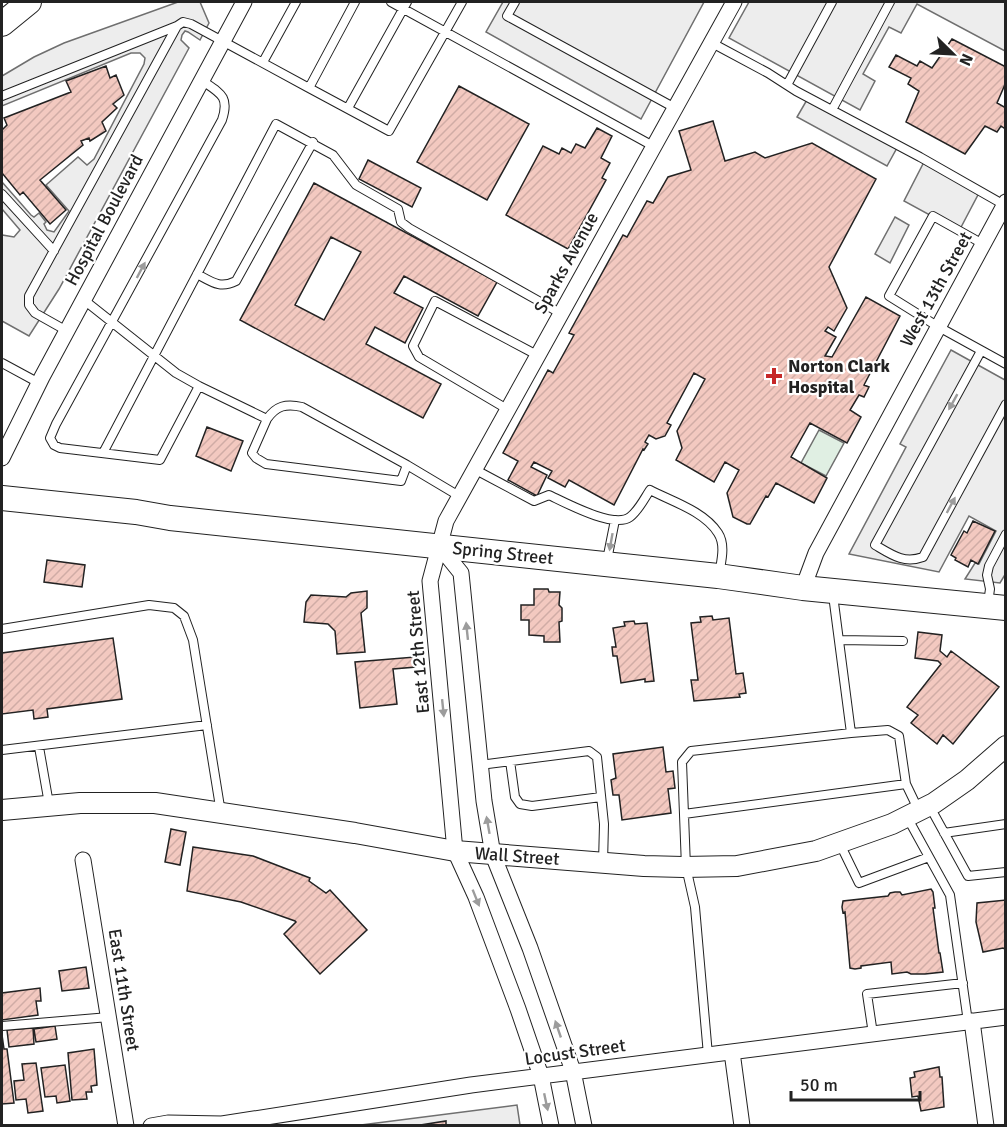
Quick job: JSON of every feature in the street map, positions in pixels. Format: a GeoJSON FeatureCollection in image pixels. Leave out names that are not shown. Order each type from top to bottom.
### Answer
{"type":"FeatureCollection","features":[{"type":"Feature","properties":{"kind":"main road"},"geometry":{"type":"LineString","coordinates":[[2,24],[29,2]]}},
{"type":"Feature","properties":{"kind":"main road","name":"Spring Street"},"geometry":{"type":"LineString","coordinates":[[2,498],[718,576],[803,588],[996,607]]}},
{"type":"Feature","properties":{"kind":"street","name":"Hospital Boulevard"},"geometry":{"type":"LineString","coordinates":[[2,458],[39,383],[244,2]]}},
{"type":"Feature","properties":{"kind":"street","name":"Sparks Avenue"},"geometry":{"type":"LineString","coordinates":[[440,547],[446,520],[734,2]]}},
{"type":"Feature","properties":{"kind":"street","name":"West 13th Street"},"geometry":{"type":"LineString","coordinates":[[803,588],[816,553],[1005,204]]}},
{"type":"Feature","properties":{"kind":"street"},"geometry":{"type":"LineString","coordinates":[[440,547],[461,573],[484,801],[493,855],[530,948],[573,1071],[584,1125]]}},
{"type":"Feature","properties":{"kind":"street","name":"East 12th Street"},"geometry":{"type":"LineString","coordinates":[[440,547],[430,581],[455,851],[476,897],[541,1076],[551,1125]]}},
{"type":"Feature","properties":{"kind":"street","name":"Wall Street"},"geometry":{"type":"LineString","coordinates":[[2,810],[49,804],[127,802],[182,807],[388,838],[455,851],[493,855],[686,867],[737,866],[840,844],[918,811],[967,780],[1005,746]]}},
{"type":"Feature","properties":{"kind":"street","name":"East 11th Street"},"geometry":{"type":"LineString","coordinates":[[83,860],[126,1125]]}},
{"type":"Feature","properties":{"kind":"street","name":"Locust Street"},"geometry":{"type":"LineString","coordinates":[[151,1125],[222,1124],[573,1071],[1005,1017]]}},
{"type":"Feature","properties":{"kind":"street"},"geometry":{"type":"LineString","coordinates":[[970,1021],[986,1125]]}},
{"type":"Feature","properties":{"kind":"street"},"geometry":{"type":"LineString","coordinates":[[732,1052],[742,1125]]}},
{"type":"Feature","properties":{"kind":"lane"},"geometry":{"type":"LineString","coordinates":[[263,62],[296,2]]}},
{"type":"Feature","properties":{"kind":"lane"},"geometry":{"type":"LineString","coordinates":[[309,88],[355,2]]}},
{"type":"Feature","properties":{"kind":"lane"},"geometry":{"type":"LineString","coordinates":[[391,2],[406,5],[445,31],[653,146]]}},
{"type":"Feature","properties":{"kind":"lane"},"geometry":{"type":"LineString","coordinates":[[2,96],[183,22],[222,40],[389,131],[462,2]]}},
{"type":"Feature","properties":{"kind":"lane"},"geometry":{"type":"LineString","coordinates":[[515,2],[507,16],[675,108]]}},
{"type":"Feature","properties":{"kind":"lane"},"geometry":{"type":"LineString","coordinates":[[787,85],[832,2]]}},
{"type":"Feature","properties":{"kind":"lane"},"geometry":{"type":"LineString","coordinates":[[832,110],[890,2]]}},
{"type":"Feature","properties":{"kind":"lane"},"geometry":{"type":"LineString","coordinates":[[348,108],[406,5]]}},
{"type":"Feature","properties":{"kind":"lane"},"geometry":{"type":"LineString","coordinates":[[67,331],[35,313],[29,305],[29,296],[177,26]]}},
{"type":"Feature","properties":{"kind":"lane"},"geometry":{"type":"LineString","coordinates":[[712,43],[1005,204]]}},
{"type":"Feature","properties":{"kind":"lane"},"geometry":{"type":"LineString","coordinates":[[199,386],[160,460],[60,448],[54,445],[50,438],[222,120],[227,107],[225,98],[201,80]]}},
{"type":"Feature","properties":{"kind":"lane"},"geometry":{"type":"LineString","coordinates":[[103,453],[276,124],[333,154],[356,185],[398,209],[401,222],[409,228],[560,313]]}},
{"type":"Feature","properties":{"kind":"lane"},"geometry":{"type":"LineString","coordinates":[[197,274],[216,284],[227,286],[236,281],[313,142]]}},
{"type":"Feature","properties":{"kind":"lane"},"geometry":{"type":"LineString","coordinates":[[2,194],[54,251]]}},
{"type":"Feature","properties":{"kind":"lane"},"geometry":{"type":"LineString","coordinates":[[983,244],[933,216],[889,296],[1005,364]]}},
{"type":"Feature","properties":{"kind":"lane"},"geometry":{"type":"LineString","coordinates":[[84,300],[176,373],[267,419]]}},
{"type":"Feature","properties":{"kind":"lane"},"geometry":{"type":"LineString","coordinates":[[507,410],[419,357],[413,346],[435,301],[537,355]]}},
{"type":"Feature","properties":{"kind":"lane"},"geometry":{"type":"LineString","coordinates":[[981,351],[875,545],[900,560],[917,559],[923,556],[1005,404]]}},
{"type":"Feature","properties":{"kind":"lane"},"geometry":{"type":"LineString","coordinates":[[2,363],[39,383]]}},
{"type":"Feature","properties":{"kind":"lane"},"geometry":{"type":"LineString","coordinates":[[407,465],[401,481],[266,464],[252,453],[273,411],[292,404],[302,407],[407,465],[459,496]]}},
{"type":"Feature","properties":{"kind":"lane"},"geometry":{"type":"LineString","coordinates":[[474,469],[534,501],[549,495],[603,518],[615,520],[628,519],[638,509],[650,490],[701,516],[718,533],[723,553],[718,576]]}},
{"type":"Feature","properties":{"kind":"lane"},"geometry":{"type":"LineString","coordinates":[[607,564],[615,520]]}},
{"type":"Feature","properties":{"kind":"lane"},"geometry":{"type":"LineString","coordinates":[[996,607],[987,574],[1005,534]]}},
{"type":"Feature","properties":{"kind":"lane"},"geometry":{"type":"LineString","coordinates":[[832,591],[851,733]]}},
{"type":"Feature","properties":{"kind":"lane"},"geometry":{"type":"LineString","coordinates":[[2,629],[149,605],[174,608],[184,616],[193,640],[221,813]]}},
{"type":"Feature","properties":{"kind":"lane"},"geometry":{"type":"LineString","coordinates":[[839,640],[903,641]]}},
{"type":"Feature","properties":{"kind":"lane"},"geometry":{"type":"LineString","coordinates":[[2,750],[207,725]]}},
{"type":"Feature","properties":{"kind":"lane"},"geometry":{"type":"LineString","coordinates":[[708,1055],[695,907],[686,867],[682,762],[691,751],[888,730],[899,736],[906,784],[918,811],[929,857],[950,895],[970,1021]]}},
{"type":"Feature","properties":{"kind":"lane"},"geometry":{"type":"LineString","coordinates":[[39,747],[49,804]]}},
{"type":"Feature","properties":{"kind":"lane"},"geometry":{"type":"LineString","coordinates":[[480,765],[589,751],[597,757],[604,825],[603,863]]}},
{"type":"Feature","properties":{"kind":"lane"},"geometry":{"type":"LineString","coordinates":[[510,761],[515,797],[520,804],[532,806],[601,797]]}},
{"type":"Feature","properties":{"kind":"lane"},"geometry":{"type":"LineString","coordinates":[[684,814],[906,784]]}},
{"type":"Feature","properties":{"kind":"lane"},"geometry":{"type":"LineString","coordinates":[[918,811],[944,833],[968,876],[1005,872]]}},
{"type":"Feature","properties":{"kind":"lane"},"geometry":{"type":"LineString","coordinates":[[944,833],[1005,824]]}},
{"type":"Feature","properties":{"kind":"lane"},"geometry":{"type":"LineString","coordinates":[[840,844],[859,883],[929,857]]}},
{"type":"Feature","properties":{"kind":"lane"},"geometry":{"type":"LineString","coordinates":[[873,1034],[867,994],[963,983]]}},
{"type":"Feature","properties":{"kind":"lane"},"geometry":{"type":"LineString","coordinates":[[2,1026],[109,1017]]}},
{"type":"Feature","properties":{"kind":"green space"},"geometry":{"type":"Polygon","coordinates":[[[819,430],[844,443],[826,476],[801,463],[819,430]]]}},
{"type":"Feature","properties":{"kind":"shaded area"},"geometry":{"type":"Polygon","coordinates":[[[178,2],[200,2],[209,23],[200,40],[185,31],[182,35],[181,40],[189,48],[59,289],[29,336],[2,321],[2,235],[14,237],[20,230],[2,209],[2,182],[31,215],[34,217],[39,213],[46,222],[44,224],[47,230],[54,232],[69,211],[46,185],[78,157],[87,165],[94,159],[144,64],[145,58],[140,53],[131,53],[2,106],[2,76],[64,43],[178,2]]]}},
{"type":"Feature","properties":{"kind":"shaded area"},"geometry":{"type":"Polygon","coordinates":[[[503,2],[704,2],[641,119],[486,32],[503,2]]]}},
{"type":"Feature","properties":{"kind":"shaded area"},"geometry":{"type":"Polygon","coordinates":[[[749,2],[1005,2],[1005,51],[917,4],[901,33],[889,27],[863,74],[875,81],[860,110],[729,38],[749,2]]]}},
{"type":"Feature","properties":{"kind":"shaded area"},"geometry":{"type":"Polygon","coordinates":[[[808,98],[898,146],[887,166],[797,117],[808,98]]]}},
{"type":"Feature","properties":{"kind":"shaded area"},"geometry":{"type":"Polygon","coordinates":[[[925,160],[980,191],[959,231],[904,201],[925,160]]]}},
{"type":"Feature","properties":{"kind":"shaded area"},"geometry":{"type":"Polygon","coordinates":[[[895,217],[909,225],[890,263],[875,254],[895,217]]]}},
{"type":"Feature","properties":{"kind":"shaded area"},"geometry":{"type":"Polygon","coordinates":[[[951,350],[1005,380],[1006,573],[1000,583],[965,579],[975,563],[979,564],[996,531],[969,516],[939,572],[849,554],[906,447],[900,444],[951,350]]]}},
{"type":"Feature","properties":{"kind":"shaded area"},"geometry":{"type":"Polygon","coordinates":[[[517,1105],[520,1125],[353,1126],[517,1105]]]}},
{"type":"Feature","properties":{"kind":"building"},"geometry":{"type":"Polygon","coordinates":[[[952,39],[1006,67],[1006,82],[997,103],[1006,108],[1006,126],[1004,128],[1001,126],[997,132],[985,126],[965,154],[906,122],[919,91],[908,84],[911,78],[889,67],[896,55],[917,66],[920,61],[932,68],[952,39]]]}},
{"type":"Feature","properties":{"kind":"building"},"geometry":{"type":"Polygon","coordinates":[[[106,66],[110,78],[116,75],[124,95],[113,104],[117,108],[102,122],[106,131],[90,141],[89,138],[81,141],[83,145],[40,180],[66,210],[50,224],[23,192],[20,195],[2,173],[2,130],[7,125],[4,118],[71,92],[66,81],[106,66]]]}},
{"type":"Feature","properties":{"kind":"building"},"geometry":{"type":"Polygon","coordinates":[[[459,86],[529,124],[487,200],[417,162],[459,86]]]}},
{"type":"Feature","properties":{"kind":"building","name":"Norton Clark Hospital"},"geometry":{"type":"Polygon","coordinates":[[[713,121],[725,161],[755,152],[765,158],[812,143],[876,179],[829,267],[847,308],[834,331],[828,327],[825,331],[836,337],[825,356],[832,357],[866,297],[900,316],[864,385],[869,387],[864,397],[859,395],[850,410],[861,417],[847,443],[810,423],[791,457],[827,478],[814,503],[776,483],[750,524],[747,524],[733,517],[727,493],[739,470],[725,462],[714,482],[676,460],[682,448],[677,431],[705,379],[694,373],[667,423],[671,425],[665,436],[656,439],[649,435],[645,442],[648,444],[643,449],[614,505],[569,480],[565,487],[548,478],[552,471],[534,462],[531,467],[547,475],[537,496],[508,480],[518,461],[503,453],[548,370],[553,373],[574,335],[569,333],[623,235],[627,237],[647,201],[653,203],[668,177],[691,170],[679,131],[713,121]]]}},
{"type":"Feature","properties":{"kind":"building"},"geometry":{"type":"Polygon","coordinates":[[[597,128],[612,136],[601,158],[610,163],[602,178],[606,180],[568,249],[506,215],[543,146],[559,154],[562,148],[571,153],[576,144],[585,148],[597,128]]]}},
{"type":"Feature","properties":{"kind":"building"},"geometry":{"type":"Polygon","coordinates":[[[368,160],[421,188],[412,207],[359,179],[368,160]]]}},
{"type":"Feature","properties":{"kind":"building"},"geometry":{"type":"Polygon","coordinates":[[[314,183],[497,282],[478,316],[404,276],[394,293],[423,308],[405,343],[375,327],[366,344],[441,384],[423,418],[240,320],[314,183]],[[331,237],[295,305],[324,320],[361,252],[331,237]]]}},
{"type":"Feature","properties":{"kind":"building"},"geometry":{"type":"Polygon","coordinates":[[[207,427],[243,441],[231,471],[196,456],[207,427]]]}},
{"type":"Feature","properties":{"kind":"building"},"geometry":{"type":"Polygon","coordinates":[[[973,521],[995,531],[978,564],[971,560],[968,567],[951,555],[964,531],[967,533],[973,521]]]}},
{"type":"Feature","properties":{"kind":"building"},"geometry":{"type":"Polygon","coordinates":[[[47,560],[85,565],[82,587],[44,582],[47,560]]]}},
{"type":"Feature","properties":{"kind":"building"},"geometry":{"type":"Polygon","coordinates":[[[534,589],[560,592],[559,605],[562,608],[562,621],[559,622],[560,642],[544,642],[544,636],[529,635],[529,620],[521,620],[521,605],[534,605],[534,589]]]}},
{"type":"Feature","properties":{"kind":"building"},"geometry":{"type":"Polygon","coordinates":[[[367,591],[367,608],[361,613],[365,652],[337,654],[335,631],[328,624],[304,622],[306,602],[311,595],[346,597],[351,593],[367,591]]]}},
{"type":"Feature","properties":{"kind":"building"},"geometry":{"type":"Polygon","coordinates":[[[712,616],[713,620],[729,618],[736,674],[743,673],[746,693],[739,694],[740,697],[694,701],[691,680],[698,680],[691,623],[701,622],[700,617],[712,616]]]}},
{"type":"Feature","properties":{"kind":"building"},"geometry":{"type":"Polygon","coordinates":[[[634,621],[635,624],[647,623],[654,681],[645,682],[645,679],[621,683],[617,656],[613,656],[612,647],[616,647],[613,628],[625,626],[624,622],[634,621]]]}},
{"type":"Feature","properties":{"kind":"building"},"geometry":{"type":"Polygon","coordinates":[[[918,632],[942,635],[940,651],[947,657],[951,651],[999,687],[953,744],[943,735],[937,744],[911,723],[918,715],[907,707],[941,664],[938,661],[915,658],[918,632]]]}},
{"type":"Feature","properties":{"kind":"building"},"geometry":{"type":"Polygon","coordinates":[[[113,638],[122,699],[47,709],[48,717],[34,719],[33,710],[2,714],[2,653],[113,638]]]}},
{"type":"Feature","properties":{"kind":"building"},"geometry":{"type":"Polygon","coordinates":[[[415,657],[416,667],[393,669],[397,704],[360,708],[355,662],[415,657]]]}},
{"type":"Feature","properties":{"kind":"building"},"geometry":{"type":"Polygon","coordinates":[[[663,747],[666,772],[673,771],[675,788],[668,789],[671,813],[622,820],[619,795],[613,795],[611,780],[616,778],[613,754],[663,747]]]}},
{"type":"Feature","properties":{"kind":"building"},"geometry":{"type":"Polygon","coordinates":[[[171,829],[186,832],[180,865],[165,862],[171,829]]]}},
{"type":"Feature","properties":{"kind":"building"},"geometry":{"type":"Polygon","coordinates":[[[193,847],[253,856],[310,878],[309,881],[326,893],[330,890],[367,930],[320,974],[284,934],[295,921],[241,902],[187,891],[193,847]]]}},
{"type":"Feature","properties":{"kind":"building"},"geometry":{"type":"Polygon","coordinates":[[[931,889],[943,972],[892,974],[891,962],[850,968],[843,901],[888,896],[895,892],[900,892],[902,895],[931,889]]]}},
{"type":"Feature","properties":{"kind":"building"},"geometry":{"type":"Polygon","coordinates":[[[1006,900],[1006,950],[1003,948],[983,952],[976,922],[977,903],[1006,900]]]}},
{"type":"Feature","properties":{"kind":"building"},"geometry":{"type":"Polygon","coordinates":[[[86,967],[89,988],[62,991],[59,971],[86,967]]]}},
{"type":"Feature","properties":{"kind":"building"},"geometry":{"type":"Polygon","coordinates":[[[40,988],[41,1001],[36,1001],[38,1015],[2,1020],[2,993],[40,988]]]}},
{"type":"Feature","properties":{"kind":"building"},"geometry":{"type":"Polygon","coordinates":[[[55,1026],[57,1039],[36,1042],[34,1029],[55,1026]]]}},
{"type":"Feature","properties":{"kind":"building"},"geometry":{"type":"Polygon","coordinates":[[[33,1028],[34,1044],[9,1047],[7,1030],[33,1028]]]}},
{"type":"Feature","properties":{"kind":"building"},"geometry":{"type":"Polygon","coordinates":[[[2,1035],[4,1049],[7,1049],[14,1103],[2,1104],[2,1035]]]}},
{"type":"Feature","properties":{"kind":"building"},"geometry":{"type":"Polygon","coordinates":[[[94,1049],[97,1085],[91,1086],[92,1092],[86,1092],[87,1099],[72,1100],[68,1053],[94,1049]]]}},
{"type":"Feature","properties":{"kind":"building"},"geometry":{"type":"Polygon","coordinates":[[[36,1063],[43,1111],[28,1113],[26,1099],[16,1100],[14,1081],[24,1080],[22,1064],[36,1063]]]}},
{"type":"Feature","properties":{"kind":"building"},"geometry":{"type":"Polygon","coordinates":[[[65,1065],[70,1101],[57,1103],[56,1096],[45,1097],[41,1068],[65,1065]]]}},
{"type":"Feature","properties":{"kind":"building"},"geometry":{"type":"Polygon","coordinates":[[[939,1067],[944,1107],[921,1111],[918,1096],[912,1097],[910,1078],[915,1077],[914,1072],[939,1067]]]}},
{"type":"Feature","properties":{"kind":"building"},"geometry":{"type":"Polygon","coordinates":[[[446,1121],[446,1126],[414,1126],[446,1121]]]}},
{"type":"Feature","properties":{"kind":"place","name":"Norton Clark Hospital"},"geometry":{"type":"Point","coordinates":[774,376]}}]}
